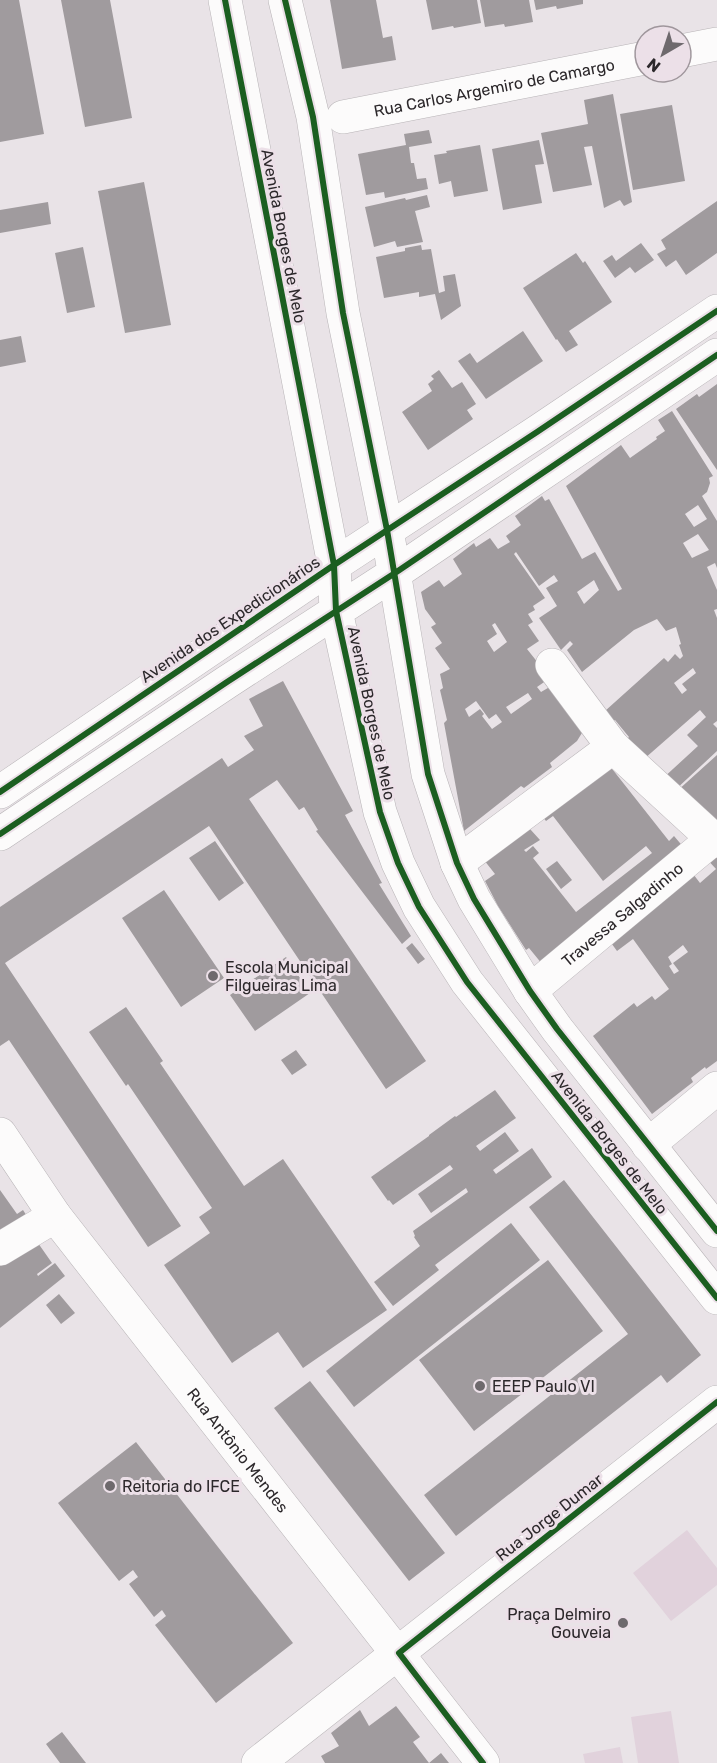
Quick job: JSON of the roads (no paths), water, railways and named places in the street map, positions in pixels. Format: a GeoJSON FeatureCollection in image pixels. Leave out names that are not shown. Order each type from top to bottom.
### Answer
{"type":"FeatureCollection","features":[{"type":"Feature","properties":{"kind":"main road","name":"Avenida Borges de Melo"},"geometry":{"type":"LineString","coordinates":[[225,0],[334,565],[336,611],[380,812],[399,863],[419,908],[467,982],[717,1298]]}},
{"type":"Feature","properties":{"kind":"main road","name":"Avenida Borges de Melo"},"geometry":{"type":"LineString","coordinates":[[285,0],[313,117],[343,313],[395,573],[428,774],[457,863],[474,899],[530,991],[557,1029],[717,1231]]}},
{"type":"Feature","properties":{"kind":"main road"},"geometry":{"type":"LineString","coordinates":[[693,49],[717,44]]}},
{"type":"Feature","properties":{"kind":"main road","name":"Rua Carlos Argemiro de Camargo"},"geometry":{"type":"LineString","coordinates":[[343,117],[633,60]]}},
{"type":"Feature","properties":{"kind":"main road","name":"Avenida dos Expedicionários"},"geometry":{"type":"LineString","coordinates":[[0,792],[334,565],[717,311]]}},
{"type":"Feature","properties":{"kind":"main road"},"geometry":{"type":"LineString","coordinates":[[0,834],[395,573],[717,355]]}},
{"type":"Feature","properties":{"kind":"main road","name":"Travessa Salgadinho"},"geometry":{"type":"LineString","coordinates":[[530,991],[716,839],[613,747],[552,664]]}},
{"type":"Feature","properties":{"kind":"main road"},"geometry":{"type":"LineString","coordinates":[[457,863],[613,747]]}},
{"type":"Feature","properties":{"kind":"main road"},"geometry":{"type":"LineString","coordinates":[[648,1145],[717,1088]]}},
{"type":"Feature","properties":{"kind":"main road","name":"Rua Antônio Mendes"},"geometry":{"type":"LineString","coordinates":[[0,1134],[55,1216],[483,1763]]}},
{"type":"Feature","properties":{"kind":"main road"},"geometry":{"type":"LineString","coordinates":[[0,1249],[55,1216]]}},
{"type":"Feature","properties":{"kind":"main road","name":"Rua Jorge Dumar"},"geometry":{"type":"LineString","coordinates":[[258,1763],[717,1402]]}},
{"type":"Feature","properties":{"kind":"place","name":"Escola Municipal Filgueiras Lima"},"geometry":{"type":"Point","coordinates":[213,976]}},
{"type":"Feature","properties":{"kind":"place","name":"EEEP Paulo VI"},"geometry":{"type":"Point","coordinates":[480,1386]}},
{"type":"Feature","properties":{"kind":"place","name":"Reitoria do IFCE"},"geometry":{"type":"Point","coordinates":[110,1486]}},
{"type":"Feature","properties":{"kind":"place","name":"Praça Delmiro Gouveia"},"geometry":{"type":"Point","coordinates":[623,1623]}}]}
